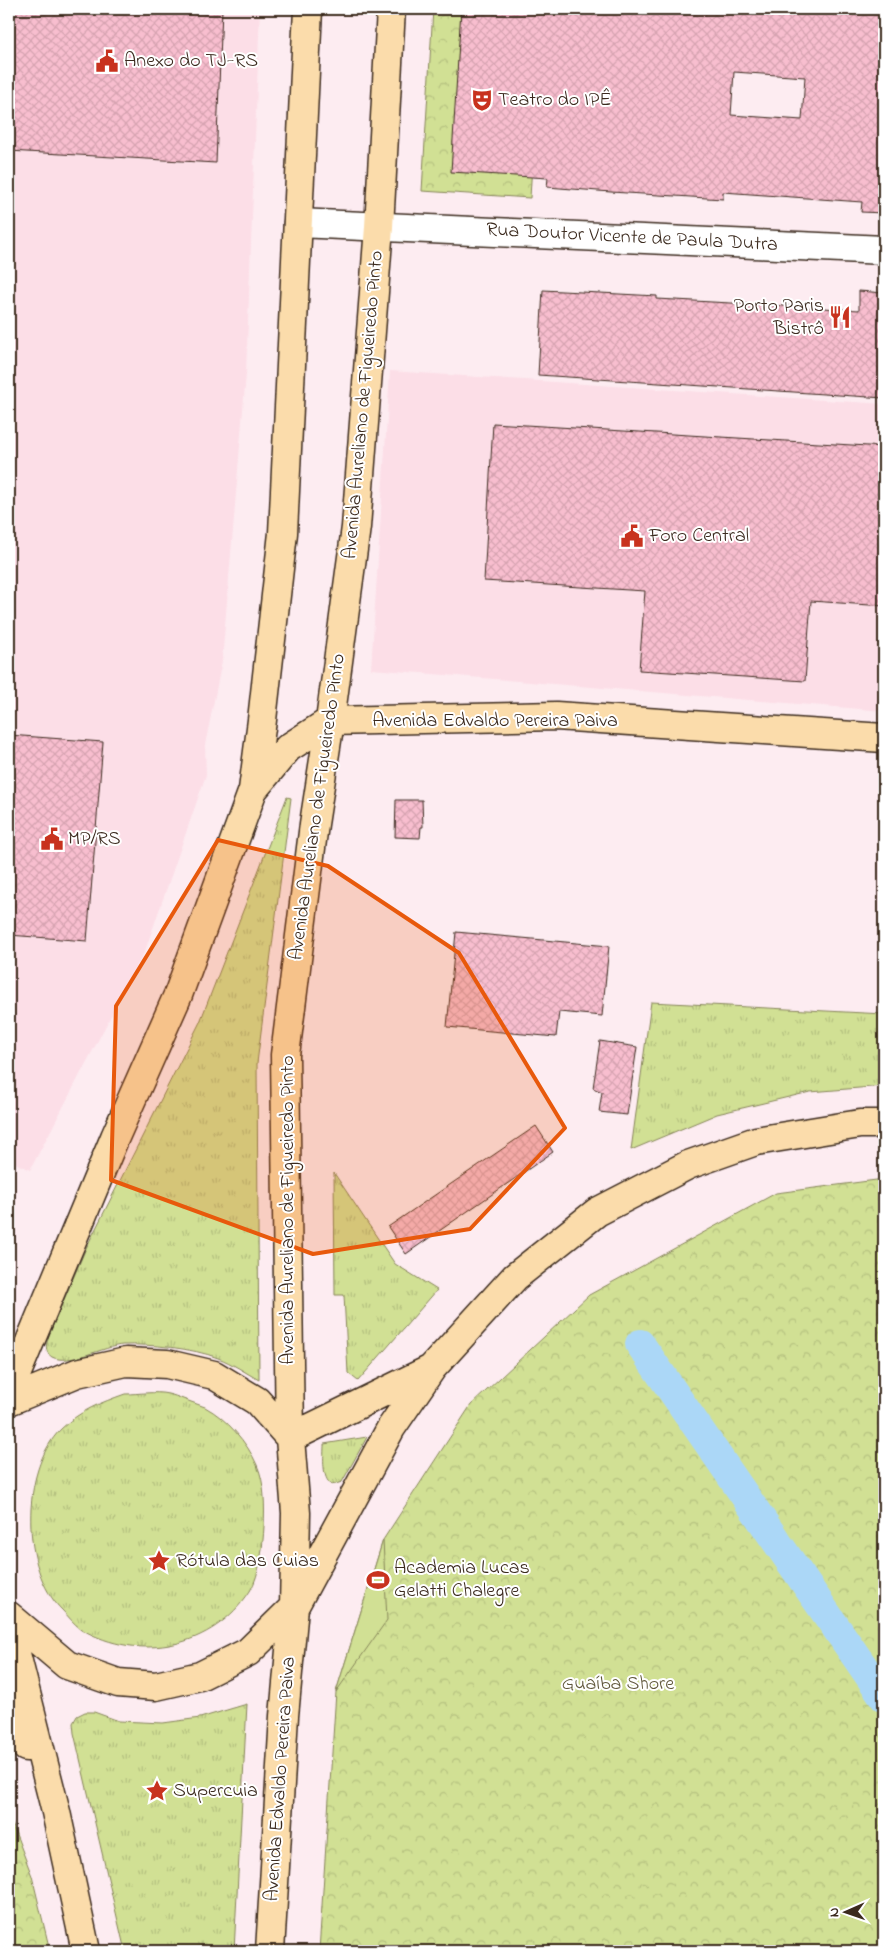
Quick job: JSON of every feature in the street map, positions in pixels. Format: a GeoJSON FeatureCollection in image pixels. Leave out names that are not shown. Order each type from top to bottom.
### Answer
{"type":"FeatureCollection","features":[{"type":"Feature","properties":{"kind":"main road"},"geometry":{"type":"LineString","coordinates":[[9,1392],[115,1137],[181,987],[252,790],[262,720],[282,533],[308,9]]}},
{"type":"Feature","properties":{"kind":"main road","name":"Avenida Aureliano de Figueiredo Pinto"},"geometry":{"type":"LineString","coordinates":[[294,1607],[296,1513],[290,1438],[285,1055],[314,824],[356,527],[379,227],[391,9]]}},
{"type":"Feature","properties":{"kind":"main road","name":"Avenida Edvaldo Pereira Paiva"},"geometry":{"type":"LineString","coordinates":[[330,721],[556,716],[884,738]]}},
{"type":"Feature","properties":{"kind":"main road"},"geometry":{"type":"LineString","coordinates":[[252,790],[288,748],[330,721]]}},
{"type":"Feature","properties":{"kind":"main road","name":"Avenida Edvaldo Pereira Paiva"},"geometry":{"type":"LineString","coordinates":[[9,1616],[67,1665],[118,1683],[156,1686],[200,1676],[248,1652],[294,1607],[391,1428],[432,1368],[515,1278],[597,1212],[688,1165],[756,1141],[860,1124],[884,1124]]}},
{"type":"Feature","properties":{"kind":"main road"},"geometry":{"type":"LineString","coordinates":[[9,1401],[77,1373],[126,1362],[168,1364],[214,1375],[258,1401],[290,1438]]}},
{"type":"Feature","properties":{"kind":"main road","name":"Avenida Edvaldo Pereira Paiva"},"geometry":{"type":"LineString","coordinates":[[290,1438],[432,1368]]}},
{"type":"Feature","properties":{"kind":"main road","name":"Avenida Edvaldo Pereira Paiva"},"geometry":{"type":"LineString","coordinates":[[270,1951],[284,1716],[294,1607]]}},
{"type":"Feature","properties":{"kind":"main road"},"geometry":{"type":"LineString","coordinates":[[9,1626],[56,1812],[86,1951]]}},
{"type":"Feature","properties":{"kind":"main road"},"geometry":{"type":"LineString","coordinates":[[9,1708],[56,1812]]}},
{"type":"Feature","properties":{"kind":"street","name":"Rua Doutor Vicente de Paula Dutra"},"geometry":{"type":"LineString","coordinates":[[298,223],[884,250]]}},
{"type":"Feature","properties":{"kind":"highlighted area"},"geometry":{"type":"Polygon","coordinates":[[[218,840],[328,866],[459,953],[565,1128],[470,1229],[313,1254],[111,1180],[116,1006],[218,840]]]}},
{"type":"Feature","properties":{"kind":"shaded area"},"geometry":{"type":"Polygon","coordinates":[[[9,9],[260,9],[246,374],[222,661],[205,745],[206,775],[145,951],[30,1170],[15,1163],[9,1171],[9,9]]]}},
{"type":"Feature","properties":{"kind":"shaded area","name":"Foro Central"},"geometry":{"type":"Polygon","coordinates":[[[390,371],[884,404],[884,711],[371,669],[390,371]]]}},
{"type":"Feature","properties":{"kind":"green space","name":"Teatro do IPÊ"},"geometry":{"type":"Polygon","coordinates":[[[433,9],[541,9],[530,198],[422,191],[433,9]]]}},
{"type":"Feature","properties":{"kind":"green space"},"geometry":{"type":"Polygon","coordinates":[[[287,797],[291,798],[257,1063],[259,1380],[218,1358],[171,1347],[123,1345],[68,1359],[52,1357],[46,1348],[51,1330],[86,1248],[200,1022],[287,797]]]}},
{"type":"Feature","properties":{"kind":"green space"},"geometry":{"type":"Polygon","coordinates":[[[651,1002],[884,1014],[884,1086],[810,1092],[717,1114],[631,1150],[651,1002]]]}},
{"type":"Feature","properties":{"kind":"green space"},"geometry":{"type":"Polygon","coordinates":[[[334,1173],[395,1264],[437,1290],[358,1381],[348,1373],[344,1295],[335,1295],[334,1173]]]}},
{"type":"Feature","properties":{"kind":"green space","name":"Guaíba Shore"},"geometry":{"type":"Polygon","coordinates":[[[884,1179],[884,1951],[319,1951],[336,1692],[383,1540],[471,1405],[589,1295],[776,1193],[884,1179]]]}},
{"type":"Feature","properties":{"kind":"green space"},"geometry":{"type":"Polygon","coordinates":[[[125,1394],[168,1394],[213,1412],[235,1432],[248,1448],[262,1479],[264,1503],[263,1542],[259,1568],[250,1591],[235,1610],[216,1626],[196,1637],[174,1644],[151,1647],[127,1645],[104,1639],[81,1629],[62,1610],[49,1592],[39,1571],[33,1546],[32,1494],[38,1469],[48,1447],[61,1429],[83,1412],[125,1394]]]}},
{"type":"Feature","properties":{"kind":"green space"},"geometry":{"type":"Polygon","coordinates":[[[367,1437],[342,1482],[332,1485],[328,1482],[325,1472],[324,1444],[367,1437]]]}},
{"type":"Feature","properties":{"kind":"green space","name":"Academia Lucas Gelatti Chalegre"},"geometry":{"type":"Polygon","coordinates":[[[383,1540],[387,1620],[336,1692],[383,1540]]]}},
{"type":"Feature","properties":{"kind":"green space"},"geometry":{"type":"Polygon","coordinates":[[[247,1704],[234,1951],[125,1951],[73,1723],[77,1716],[85,1712],[94,1712],[119,1721],[163,1723],[200,1718],[247,1704]]]}},
{"type":"Feature","properties":{"kind":"green space"},"geometry":{"type":"Polygon","coordinates":[[[9,1816],[32,1876],[50,1951],[9,1951],[9,1816]]]}},
{"type":"Feature","properties":{"kind":"building","name":"Anexo do TJ-RS"},"geometry":{"type":"Polygon","coordinates":[[[9,9],[222,9],[216,163],[9,151],[9,9]]]}},
{"type":"Feature","properties":{"kind":"building"},"geometry":{"type":"Polygon","coordinates":[[[461,9],[884,9],[884,213],[861,212],[862,202],[723,192],[723,199],[611,192],[547,187],[548,178],[451,172],[461,9]],[[734,72],[731,115],[802,120],[805,77],[734,72]]]}},
{"type":"Feature","properties":{"kind":"building"},"geometry":{"type":"Polygon","coordinates":[[[543,290],[657,296],[657,299],[859,310],[859,291],[884,293],[884,398],[538,375],[543,290]]]}},
{"type":"Feature","properties":{"kind":"building"},"geometry":{"type":"Polygon","coordinates":[[[493,423],[884,447],[884,606],[811,601],[805,681],[639,670],[645,591],[484,581],[493,423]]]}},
{"type":"Feature","properties":{"kind":"building","name":"MP/RS"},"geometry":{"type":"Polygon","coordinates":[[[9,735],[103,742],[87,941],[9,935],[9,735]]]}},
{"type":"Feature","properties":{"kind":"building"},"geometry":{"type":"Polygon","coordinates":[[[396,800],[422,800],[423,827],[421,827],[420,838],[395,837],[396,800]]]}},
{"type":"Feature","properties":{"kind":"building"},"geometry":{"type":"Polygon","coordinates":[[[456,932],[609,946],[602,1016],[559,1012],[556,1037],[447,1027],[456,932]]]}},
{"type":"Feature","properties":{"kind":"building"},"geometry":{"type":"Polygon","coordinates":[[[600,1041],[637,1047],[627,1115],[599,1112],[602,1092],[593,1088],[600,1041]]]}},
{"type":"Feature","properties":{"kind":"building"},"geometry":{"type":"Polygon","coordinates":[[[536,1126],[553,1152],[406,1254],[388,1227],[536,1126]]]}},
{"type":"Feature","properties":{"kind":"waterway"},"geometry":{"type":"LineString","coordinates":[[640,1344],[884,1697]]}},
{"type":"Feature","properties":{"kind":"place","name":"Anexo do TJ-RS"},"geometry":{"type":"Point","coordinates":[107,61]}},
{"type":"Feature","properties":{"kind":"place","name":"Teatro do IPÊ"},"geometry":{"type":"Point","coordinates":[482,100]}},
{"type":"Feature","properties":{"kind":"place","name":"Porto Paris Bistrô"},"geometry":{"type":"Point","coordinates":[840,317]}},
{"type":"Feature","properties":{"kind":"place","name":"Foro Central"},"geometry":{"type":"Point","coordinates":[632,536]}},
{"type":"Feature","properties":{"kind":"place","name":"MP/RS"},"geometry":{"type":"Point","coordinates":[52,839]}},
{"type":"Feature","properties":{"kind":"place","name":"Rótula das Cuias"},"geometry":{"type":"Point","coordinates":[159,1561]}},
{"type":"Feature","properties":{"kind":"place","name":"Academia Lucas Gelatti Chalegre"},"geometry":{"type":"Point","coordinates":[378,1580]}},
{"type":"Feature","properties":{"kind":"place","name":"Supercuia"},"geometry":{"type":"Point","coordinates":[157,1791]}}]}
